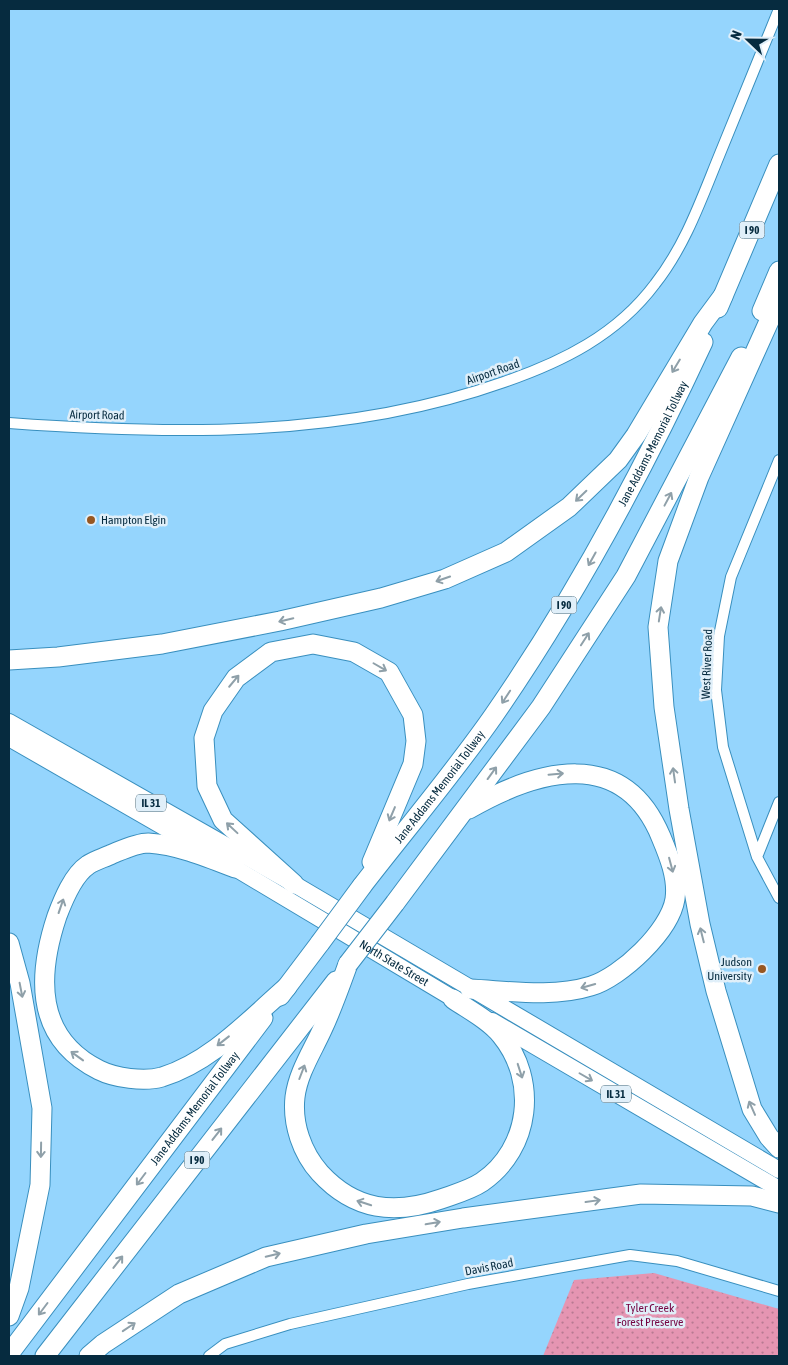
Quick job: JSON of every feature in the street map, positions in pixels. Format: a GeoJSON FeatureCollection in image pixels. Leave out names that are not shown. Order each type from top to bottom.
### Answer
{"type":"FeatureCollection","features":[{"type":"Feature","properties":{"kind":"highway","name":"Jane Addams Memorial Tollway"},"geometry":{"type":"LineString","coordinates":[[9,1354],[362,886],[494,716],[579,581],[669,414],[723,296],[779,164]]}},
{"type":"Feature","properties":{"kind":"highway","name":"I 90"},"geometry":{"type":"LineString","coordinates":[[45,1356],[395,904],[540,707],[626,576],[744,352],[779,271]]}},
{"type":"Feature","properties":{"kind":"highway"},"geometry":{"type":"LineString","coordinates":[[9,660],[58,657],[162,644],[280,621],[381,598],[445,579],[506,552],[569,507],[618,460],[636,435],[703,323],[723,296]]}},
{"type":"Feature","properties":{"kind":"highway"},"geometry":{"type":"LineString","coordinates":[[779,299],[699,477],[668,561],[658,627],[666,716],[679,809],[700,924],[716,991],[752,1110],[769,1137],[779,1148]]}},
{"type":"Feature","properties":{"kind":"highway"},"geometry":{"type":"LineString","coordinates":[[294,884],[224,820],[207,786],[204,738],[213,711],[236,678],[271,652],[313,644],[354,652],[389,672],[413,716],[416,741],[413,764],[362,886]]}},
{"type":"Feature","properties":{"kind":"highway"},"geometry":{"type":"LineString","coordinates":[[464,812],[497,793],[535,778],[571,773],[605,779],[626,788],[648,811],[669,858],[676,890],[674,902],[668,914],[648,944],[626,968],[606,980],[585,988],[549,993],[470,989]]}},
{"type":"Feature","properties":{"kind":"highway"},"geometry":{"type":"LineString","coordinates":[[235,868],[194,852],[146,843],[121,850],[86,866],[65,894],[52,933],[44,969],[45,1003],[51,1023],[71,1052],[91,1066],[115,1078],[160,1078],[194,1064],[287,987]]}},
{"type":"Feature","properties":{"kind":"highway"},"geometry":{"type":"LineString","coordinates":[[9,943],[20,983],[42,1108],[40,1185],[19,1288],[9,1316]]}},
{"type":"Feature","properties":{"kind":"highway"},"geometry":{"type":"LineString","coordinates":[[348,964],[331,1009],[297,1086],[295,1116],[301,1142],[313,1164],[336,1187],[363,1203],[394,1209],[406,1208],[467,1190],[488,1178],[502,1164],[518,1136],[525,1112],[526,1098],[523,1080],[514,1054],[494,1027],[453,999]]}},
{"type":"Feature","properties":{"kind":"highway"},"geometry":{"type":"LineString","coordinates":[[89,1356],[103,1344],[179,1294],[266,1257],[366,1234],[463,1218],[640,1194],[752,1196],[779,1203]]}},
{"type":"Feature","properties":{"kind":"main road","name":"North State Street"},"geometry":{"type":"LineString","coordinates":[[9,722],[294,884],[779,1170]]}},
{"type":"Feature","properties":{"kind":"main road","name":"North State Street"},"geometry":{"type":"LineString","coordinates":[[9,738],[235,868],[453,999],[779,1189]]}},
{"type":"Feature","properties":{"kind":"street","name":"Airport Road"},"geometry":{"type":"LineString","coordinates":[[9,423],[51,426],[211,429],[275,428],[351,420],[407,410],[474,393],[544,368],[579,351],[606,333],[632,310],[654,287],[671,263],[694,218],[779,9]]}},
{"type":"Feature","properties":{"kind":"street","name":"West River Road"},"geometry":{"type":"LineString","coordinates":[[779,460],[731,578],[719,636],[716,690],[723,747],[757,858],[779,898]]}},
{"type":"Feature","properties":{"kind":"street"},"geometry":{"type":"LineString","coordinates":[[757,858],[779,802]]}},
{"type":"Feature","properties":{"kind":"street","name":"Davis Road"},"geometry":{"type":"LineString","coordinates":[[209,1356],[225,1344],[290,1324],[468,1284],[630,1255],[677,1261],[779,1291]]}},
{"type":"Feature","properties":{"kind":"green space","name":"Tyler Creek Forest Preserve"},"geometry":{"type":"Polygon","coordinates":[[[654,1273],[779,1309],[779,1356],[543,1356],[574,1280],[654,1273]]]}},
{"type":"Feature","properties":{"kind":"place","name":"Hampton Elgin"},"geometry":{"type":"Point","coordinates":[91,520]}},
{"type":"Feature","properties":{"kind":"place","name":"Judson University"},"geometry":{"type":"Point","coordinates":[762,969]}}]}
